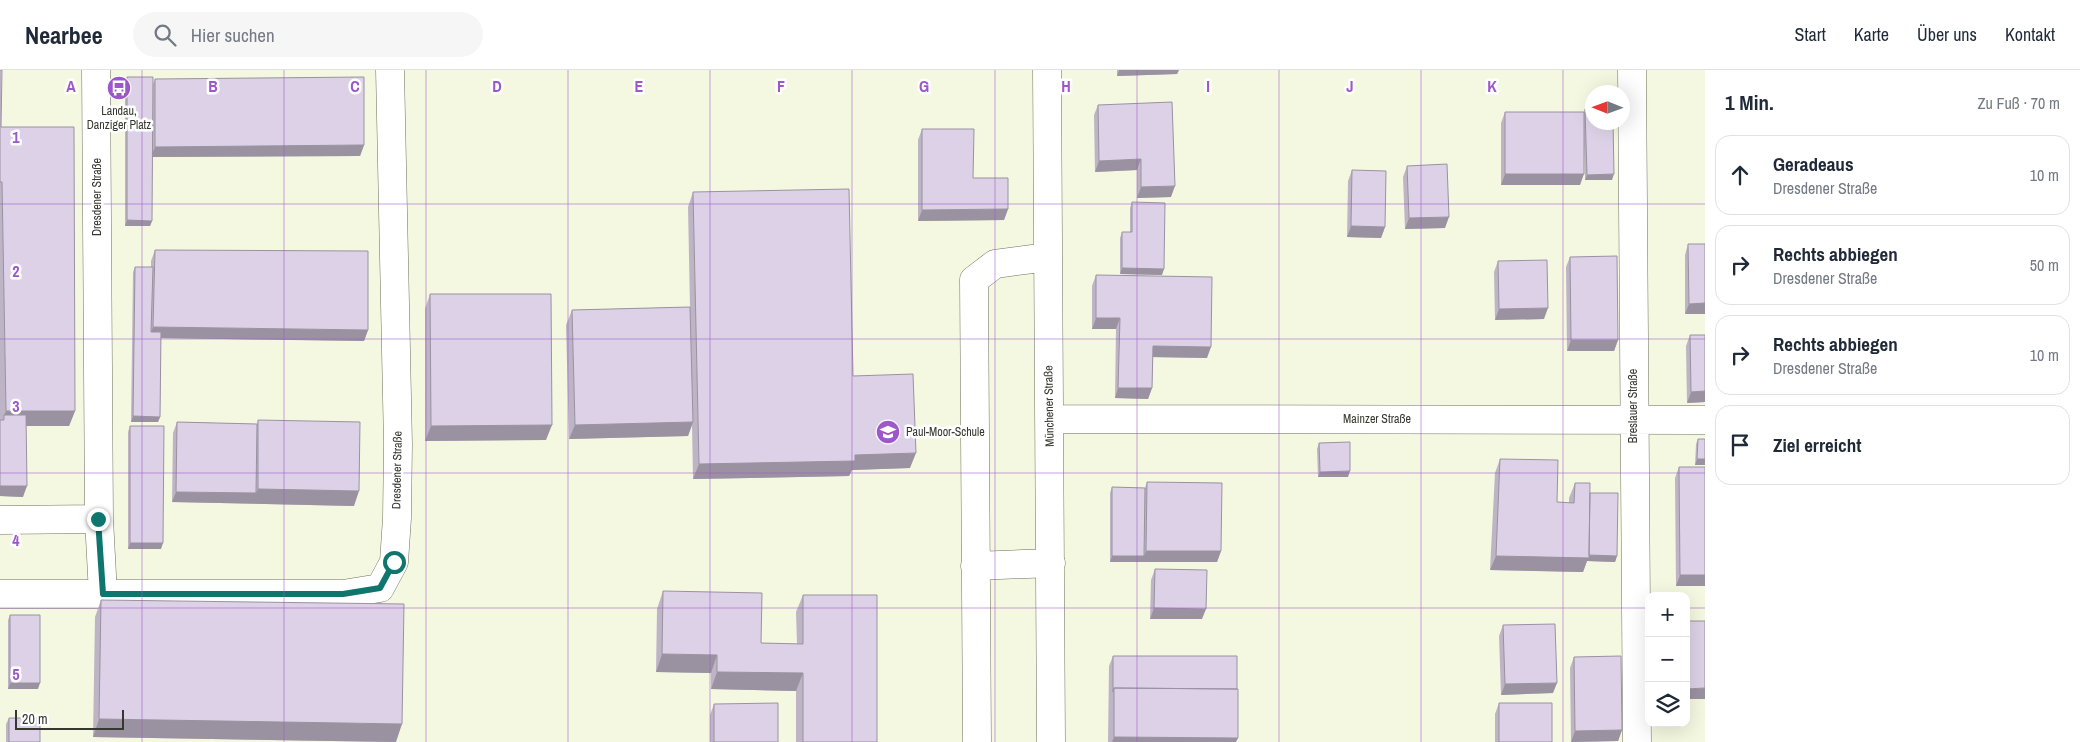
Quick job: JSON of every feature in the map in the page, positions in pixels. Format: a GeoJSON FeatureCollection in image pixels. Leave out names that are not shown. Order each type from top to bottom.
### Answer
{"type":"FeatureCollection","features":[{"type":"Feature","properties":{"kind":"street","name":"Dresdener Straße"},"geometry":{"type":"LineString","coordinates":[[96,70],[98,519],[103,594]]}},
{"type":"Feature","properties":{"kind":"street","name":"Dresdener Straße"},"geometry":{"type":"LineString","coordinates":[[0,594],[343,594],[380,588],[394,562],[398,444],[390,70]]}},
{"type":"Feature","properties":{"kind":"street","name":"Münchener Straße"},"geometry":{"type":"LineString","coordinates":[[1047,70],[1051,742]]}},
{"type":"Feature","properties":{"kind":"street","name":"Breslauer Straße"},"geometry":{"type":"LineString","coordinates":[[1632,70],[1637,742]]}},
{"type":"Feature","properties":{"kind":"street"},"geometry":{"type":"LineString","coordinates":[[977,742],[974,280],[995,264],[1048,257]]}},
{"type":"Feature","properties":{"kind":"street","name":"Mainzer Straße"},"geometry":{"type":"LineString","coordinates":[[1048,419],[1705,420]]}},
{"type":"Feature","properties":{"kind":"street"},"geometry":{"type":"LineString","coordinates":[[0,520],[98,519]]}},
{"type":"Feature","properties":{"kind":"street"},"geometry":{"type":"LineString","coordinates":[[976,566],[1051,563]]}},
{"type":"Feature","properties":{"kind":"building"},"geometry":{"type":"Polygon","coordinates":[[[0,70],[2,70],[1,127],[74,127],[75,411],[6,411],[2,182],[0,182],[0,70]]]}},
{"type":"Feature","properties":{"kind":"building"},"geometry":{"type":"Polygon","coordinates":[[[127,77],[153,77],[152,221],[127,220],[127,77]]]}},
{"type":"Feature","properties":{"kind":"building"},"geometry":{"type":"Polygon","coordinates":[[[364,77],[364,145],[155,147],[155,79],[364,77]]]}},
{"type":"Feature","properties":{"kind":"building"},"geometry":{"type":"Polygon","coordinates":[[[1172,102],[1175,186],[1141,187],[1141,159],[1099,161],[1098,105],[1172,102]]]}},
{"type":"Feature","properties":{"kind":"building"},"geometry":{"type":"Polygon","coordinates":[[[1505,112],[1584,112],[1584,174],[1505,174],[1505,112]]]}},
{"type":"Feature","properties":{"kind":"building"},"geometry":{"type":"Polygon","coordinates":[[[922,129],[974,129],[973,178],[1008,178],[1008,209],[922,210],[922,129]]]}},
{"type":"Feature","properties":{"kind":"building"},"geometry":{"type":"Polygon","coordinates":[[[1586,130],[1613,130],[1614,174],[1587,175],[1586,130]]]}},
{"type":"Feature","properties":{"kind":"building"},"geometry":{"type":"Polygon","coordinates":[[[1447,164],[1449,217],[1409,218],[1407,166],[1447,164]]]}},
{"type":"Feature","properties":{"kind":"building"},"geometry":{"type":"Polygon","coordinates":[[[1352,170],[1386,171],[1385,227],[1351,226],[1352,170]]]}},
{"type":"Feature","properties":{"kind":"building"},"geometry":{"type":"Polygon","coordinates":[[[849,189],[853,376],[913,374],[916,453],[855,455],[855,461],[699,464],[693,192],[849,189]]]}},
{"type":"Feature","properties":{"kind":"building"},"geometry":{"type":"Polygon","coordinates":[[[1132,202],[1165,203],[1164,269],[1122,268],[1122,232],[1132,232],[1132,202]]]}},
{"type":"Feature","properties":{"kind":"building"},"geometry":{"type":"Polygon","coordinates":[[[1688,244],[1705,244],[1705,303],[1689,304],[1688,244]]]}},
{"type":"Feature","properties":{"kind":"building"},"geometry":{"type":"Polygon","coordinates":[[[155,250],[368,251],[368,330],[153,327],[155,250]]]}},
{"type":"Feature","properties":{"kind":"building"},"geometry":{"type":"Polygon","coordinates":[[[1617,256],[1618,340],[1571,340],[1570,257],[1617,256]]]}},
{"type":"Feature","properties":{"kind":"building"},"geometry":{"type":"Polygon","coordinates":[[[1547,260],[1548,308],[1499,309],[1498,261],[1547,260]]]}},
{"type":"Feature","properties":{"kind":"building"},"geometry":{"type":"Polygon","coordinates":[[[135,267],[153,267],[151,332],[161,332],[160,417],[133,416],[135,267]]]}},
{"type":"Feature","properties":{"kind":"building"},"geometry":{"type":"Polygon","coordinates":[[[1096,275],[1212,277],[1211,347],[1153,346],[1152,388],[1118,388],[1120,318],[1096,318],[1096,275]]]}},
{"type":"Feature","properties":{"kind":"building"},"geometry":{"type":"Polygon","coordinates":[[[430,294],[551,294],[552,425],[431,426],[430,294]]]}},
{"type":"Feature","properties":{"kind":"building"},"geometry":{"type":"Polygon","coordinates":[[[690,307],[693,422],[575,425],[572,310],[690,307]]]}},
{"type":"Feature","properties":{"kind":"building"},"geometry":{"type":"Polygon","coordinates":[[[1690,335],[1705,335],[1705,391],[1691,392],[1690,335]]]}},
{"type":"Feature","properties":{"kind":"building"},"geometry":{"type":"Polygon","coordinates":[[[4,415],[26,415],[27,486],[0,486],[0,420],[4,420],[4,415]]]}},
{"type":"Feature","properties":{"kind":"building"},"geometry":{"type":"Polygon","coordinates":[[[258,420],[360,422],[359,491],[258,489],[258,420]]]}},
{"type":"Feature","properties":{"kind":"building"},"geometry":{"type":"Polygon","coordinates":[[[177,422],[257,424],[256,493],[176,492],[177,422]]]}},
{"type":"Feature","properties":{"kind":"building"},"geometry":{"type":"Polygon","coordinates":[[[130,426],[164,426],[163,543],[130,543],[130,426]]]}},
{"type":"Feature","properties":{"kind":"building"},"geometry":{"type":"Polygon","coordinates":[[[1698,439],[1705,439],[1705,459],[1697,459],[1698,439]]]}},
{"type":"Feature","properties":{"kind":"building"},"geometry":{"type":"Polygon","coordinates":[[[1350,442],[1350,471],[1320,472],[1319,443],[1350,442]]]}},
{"type":"Feature","properties":{"kind":"building"},"geometry":{"type":"Polygon","coordinates":[[[1500,459],[1558,460],[1557,502],[1574,503],[1575,483],[1590,483],[1589,558],[1496,556],[1500,459]]]}},
{"type":"Feature","properties":{"kind":"building"},"geometry":{"type":"Polygon","coordinates":[[[1679,467],[1705,467],[1705,575],[1680,575],[1679,467]]]}},
{"type":"Feature","properties":{"kind":"building"},"geometry":{"type":"Polygon","coordinates":[[[1147,482],[1222,483],[1221,551],[1146,551],[1147,482]]]}},
{"type":"Feature","properties":{"kind":"building"},"geometry":{"type":"Polygon","coordinates":[[[1112,487],[1145,488],[1144,556],[1112,556],[1112,487]]]}},
{"type":"Feature","properties":{"kind":"building"},"geometry":{"type":"Polygon","coordinates":[[[1590,493],[1618,493],[1617,556],[1589,555],[1590,493]]]}},
{"type":"Feature","properties":{"kind":"building"},"geometry":{"type":"Polygon","coordinates":[[[1155,569],[1207,570],[1206,609],[1154,608],[1155,569]]]}},
{"type":"Feature","properties":{"kind":"building"},"geometry":{"type":"Polygon","coordinates":[[[663,591],[762,593],[761,643],[803,644],[803,595],[877,595],[877,742],[803,742],[803,673],[717,672],[717,655],[662,654],[663,591]]]}},
{"type":"Feature","properties":{"kind":"building"},"geometry":{"type":"Polygon","coordinates":[[[101,600],[404,604],[402,724],[99,719],[101,600]]]}},
{"type":"Feature","properties":{"kind":"building"},"geometry":{"type":"Polygon","coordinates":[[[10,615],[40,615],[40,683],[10,683],[10,615]]]}},
{"type":"Feature","properties":{"kind":"building"},"geometry":{"type":"Polygon","coordinates":[[[1690,621],[1705,621],[1705,688],[1690,689],[1690,621]]]}},
{"type":"Feature","properties":{"kind":"building"},"geometry":{"type":"Polygon","coordinates":[[[1555,624],[1557,683],[1505,684],[1503,625],[1555,624]]]}},
{"type":"Feature","properties":{"kind":"building"},"geometry":{"type":"Polygon","coordinates":[[[1113,656],[1237,656],[1237,689],[1114,688],[1113,692],[1113,656]]]}},
{"type":"Feature","properties":{"kind":"building"},"geometry":{"type":"Polygon","coordinates":[[[1621,656],[1622,730],[1575,731],[1574,657],[1621,656]]]}},
{"type":"Feature","properties":{"kind":"building"},"geometry":{"type":"Polygon","coordinates":[[[1114,688],[1238,689],[1238,738],[1114,737],[1114,688]]]}},
{"type":"Feature","properties":{"kind":"building"},"geometry":{"type":"Polygon","coordinates":[[[778,703],[778,742],[714,742],[714,704],[778,703]]]}},
{"type":"Feature","properties":{"kind":"building"},"geometry":{"type":"Polygon","coordinates":[[[1499,703],[1552,703],[1552,742],[1499,742],[1499,703]]]}},
{"type":"Feature","properties":{"kind":"building"},"geometry":{"type":"Polygon","coordinates":[[[9,718],[40,718],[40,742],[9,742],[9,718]]]}},
{"type":"Feature","properties":{"kind":"place","name":"Landau, Danziger Platz"},"geometry":{"type":"Point","coordinates":[119,88]}},
{"type":"Feature","properties":{"kind":"place","name":"Paul-Moor-Schule"},"geometry":{"type":"Point","coordinates":[888,432]}},
{"type":"Feature","properties":{"kind":"route"},"geometry":{"type":"LineString","coordinates":[[98,519],[103,594],[291,595],[362,592],[380,588],[394,562]]}}]}
